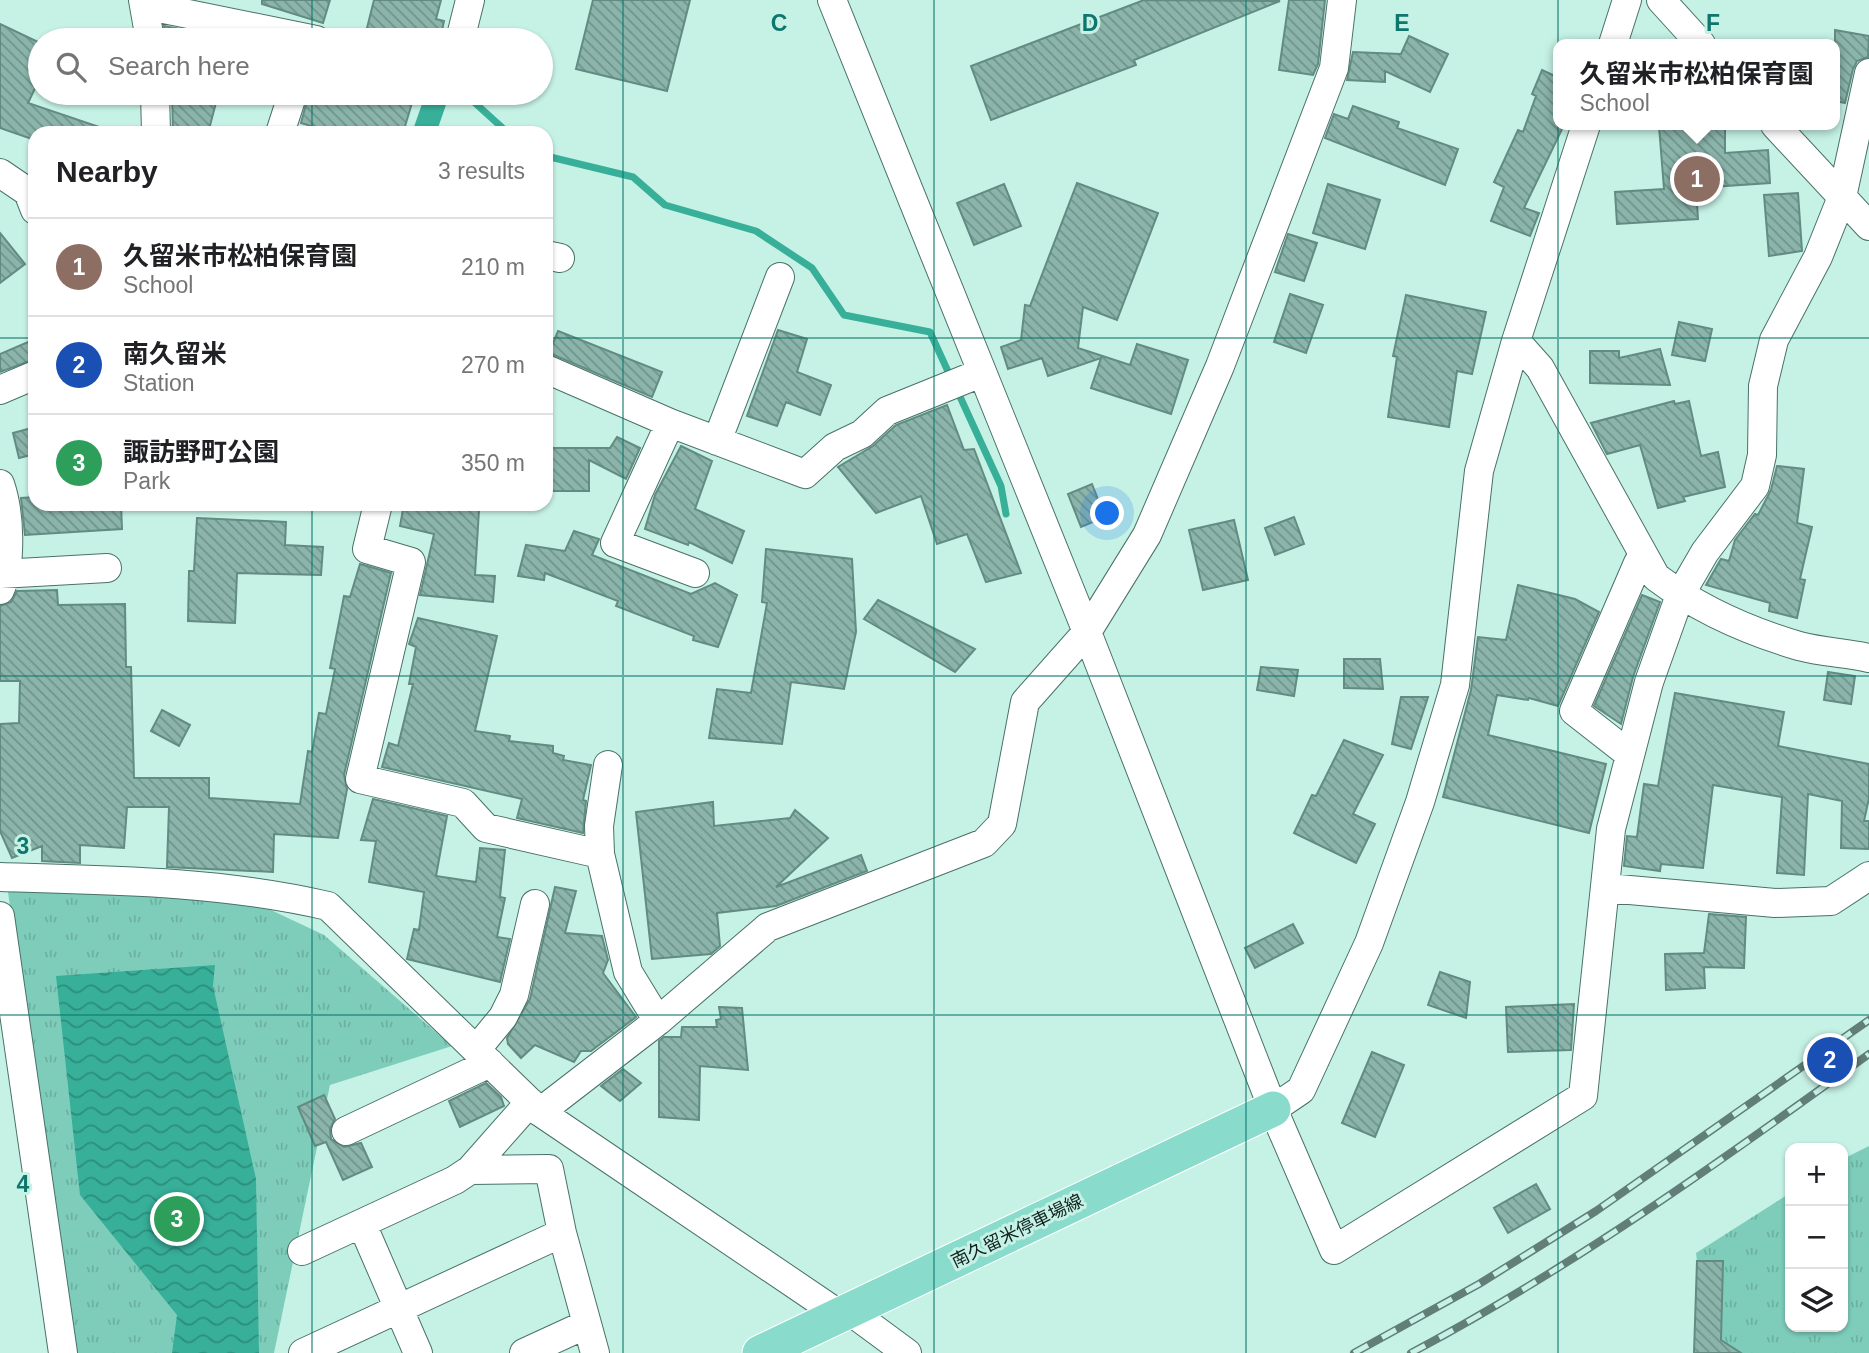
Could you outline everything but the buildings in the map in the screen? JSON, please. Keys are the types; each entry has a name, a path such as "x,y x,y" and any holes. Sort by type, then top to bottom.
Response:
{"main road":[{"name":"南久留米停車場線","path":"760,1353 861,1327 1273,1109"}],"street":[{"path":"463,28 470,0"},
{"path":"832,0 1087,632 1273,1109 1334,1250 1584,1096 1611,829 1649,682 1680,595 1705,552 1755,486 1762,455 1763,386 1774,340 1818,257 1842,197 1869,73"},
{"path":"302,1251 455,1180 470,1170 535,1107 658,1021 768,927 984,843 1002,824 1025,702 1087,632 1147,535 1220,366 1334,68 1342,0"},
{"path":"1615,39 1627,0"},
{"path":"1661,0 1696,39"},
{"path":"148,28 143,3 257,28"},
{"path":"155,105 156,126"},
{"path":"283,126 289,105"},
{"path":"1273,1109 1301,1090 1369,943 1420,802 1454,685 1466,564 1479,471 1516,341 1584,130"},
{"path":"1780,130 1869,226"},
{"path":"0,173 28,192"},
{"path":"716,441 780,278"},
{"path":"1516,341 1540,368 1656,577 1680,595 1729,620 1800,646 1869,658"},
{"path":"553,372 670,423 805,474 835,447 862,434 887,411 981,373"},
{"path":"0,390 28,378"},
{"path":"670,423 615,543 695,573"},
{"path":"0,484 8,549 2,579 107,568"},
{"path":"376,511 367,549 411,562 360,779 463,803 486,828 600,854"},
{"path":"1629,754 1574,711 1639,563 1645,558"},
{"path":"608,765 599,826 600,854 628,972 658,1021"},
{"path":"1607,888 1775,903 1831,901 1869,876"},
{"path":"0,877 211,887 283,895 328,906 535,1107 861,1327 907,1353"},
{"path":"346,1131 483,1057 514,995 535,904"},
{"path":"0,916 63,1353"},
{"path":"470,1170 549,1169 562,1233 595,1353"},
{"path":"362,1224 418,1353"},
{"path":"303,1353 562,1233"},
{"path":"524,1353 587,1324"}],"green space":[{"path":"6,877 250,900 324,935 452,1046 330,1085 274,1353 69,1353"},
{"path":"1869,1146 1869,1353 1741,1353 1721,1340 1723,1262 1697,1261 1696,1253 1785,1196 1785,1332 1848,1332 1848,1156"}],"water":[{"path":"215,965 213,986 256,1179 259,1353 172,1353 177,1315 80,1195 56,976"}],"waterway":[{"path":"426,126 434,105"},
{"path":"477,105 500,126"},
{"path":"553,158 633,177 665,205 756,231 812,268 844,315 930,332 951,378"},
{"path":"956,388 1001,486 1006,514"}],"railway":[{"path":"1354,1353 1479,1284 1596,1211 1869,1020"},
{"path":"1411,1353 1588,1249 1702,1173 1869,1054"}],"place":[{"name":"久留米市松柏保育園","path":"1697,179"},
{"name":"南久留米","path":"1830,1060"},
{"name":"諏訪野町公園","path":"177,1219"}]}
